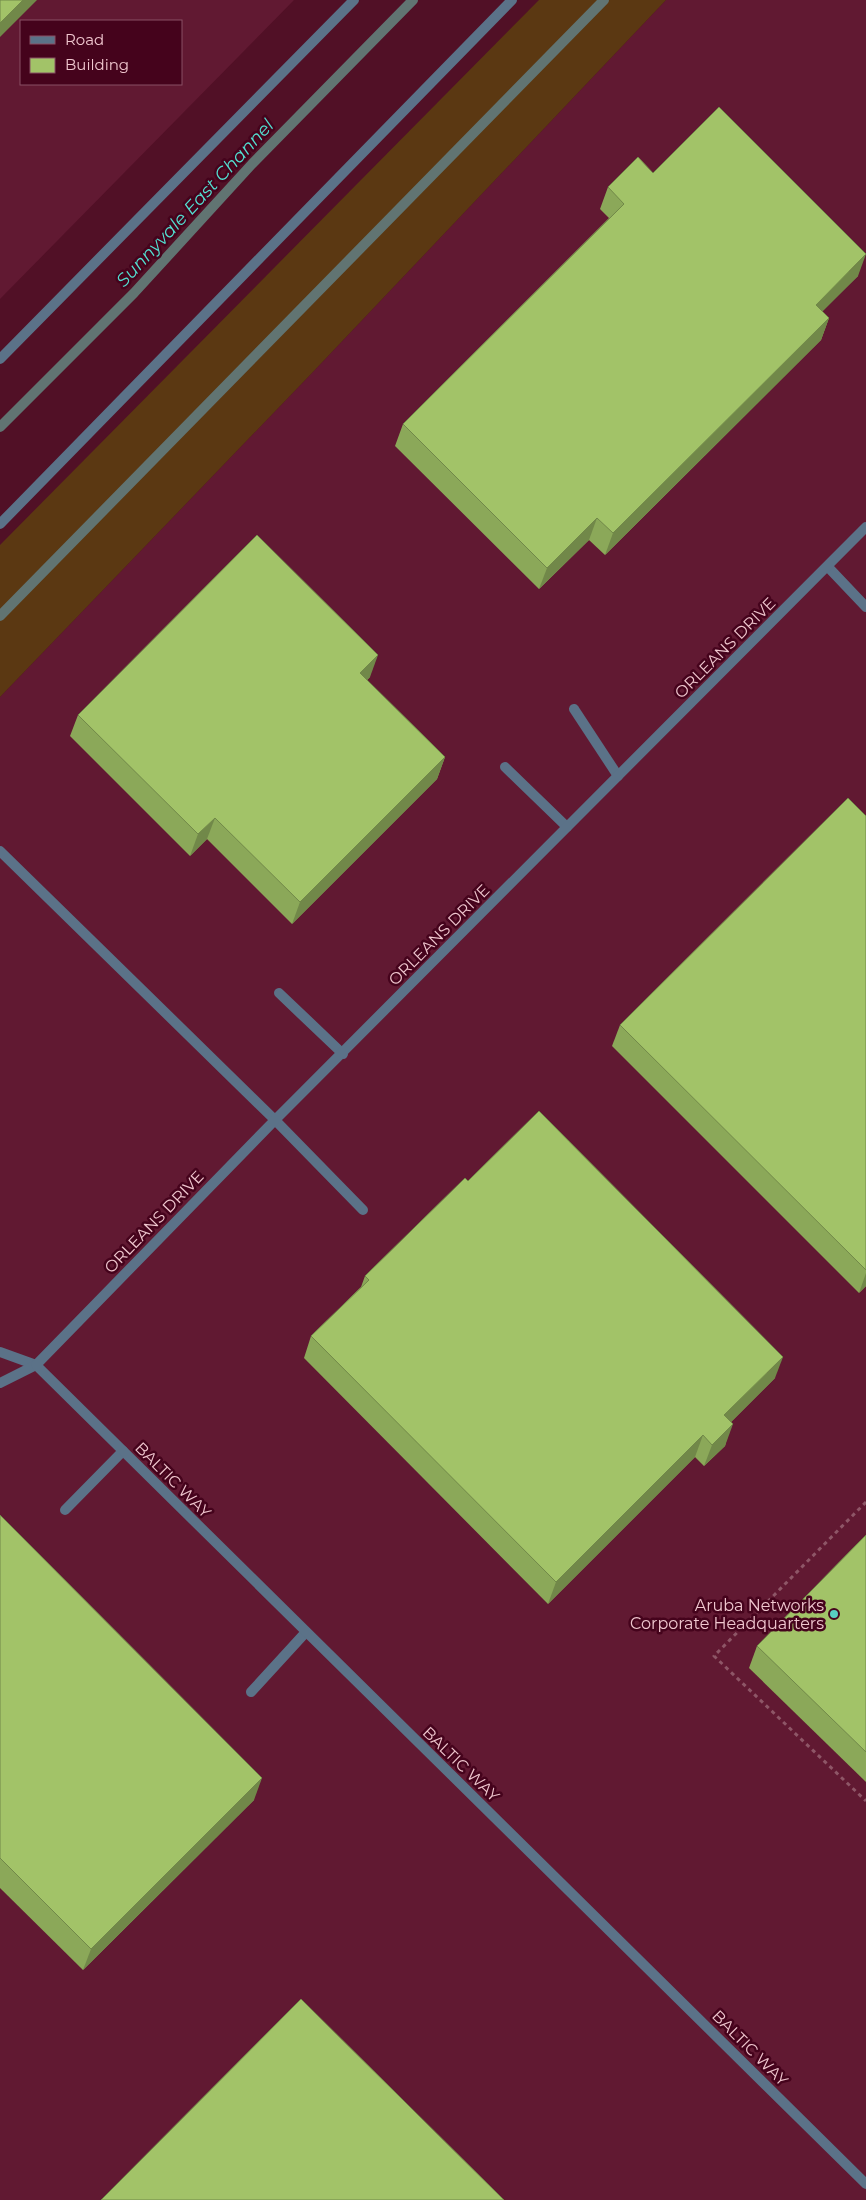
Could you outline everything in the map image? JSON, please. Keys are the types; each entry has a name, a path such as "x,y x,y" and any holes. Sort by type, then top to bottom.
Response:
{"street":[{"path":"0,359 354,0"},
{"path":"0,524 512,0"},
{"name":"ORLEANS DRIVE","path":"0,1383 36,1365 275,1120 343,1054 866,527"},
{"path":"828,567 866,607"},
{"path":"574,709 618,776"},
{"path":"505,767 567,827"},
{"path":"0,851 275,1120 363,1210"},
{"path":"280,993 343,1054"},
{"path":"0,1352 36,1365"},
{"name":"BALTIC WAY","path":"36,1365 866,2184"},
{"path":"65,1510 123,1451"},
{"path":"251,1692 306,1632"}],"path":[{"path":"866,1502 714,1656 866,1801"}],"shaded area":[{"path":"0,0 294,0 0,299"},
{"path":"539,0 666,0 311,374 0,697 0,545"},
{"path":"666,0 866,0 866,2200 0,2200 0,697 311,374"}],"building":[{"path":"0,0 23,0 0,23"},
{"path":"719,107 866,254 816,305 829,318 613,533 597,518 547,568 403,424 624,204 608,187 638,157 653,173"},
{"path":"257,535 378,655 360,673 445,757 300,902 215,818 198,834 78,715"},
{"path":"848,798 866,816 866,1270 620,1025"},
{"path":"539,1111 783,1357 724,1415 733,1424 712,1445 703,1435 556,1582 311,1336 369,1280 365,1276 465,1178 468,1181"},
{"path":"0,1515 262,1778 91,1949 0,1858"},
{"name":"Aruba Networks Corporate Headquarters","path":"866,1535 866,1752 757,1646"},
{"path":"301,1999 504,2200 101,2200"}],"waterway":[{"name":"Sunnyvale East Channel","path":"0,427 134,293 252,164 413,0"},
{"path":"0,616 604,0"}],"place":[{"name":"Aruba Networks Corporate Headquarters","path":"834,1614"}]}
